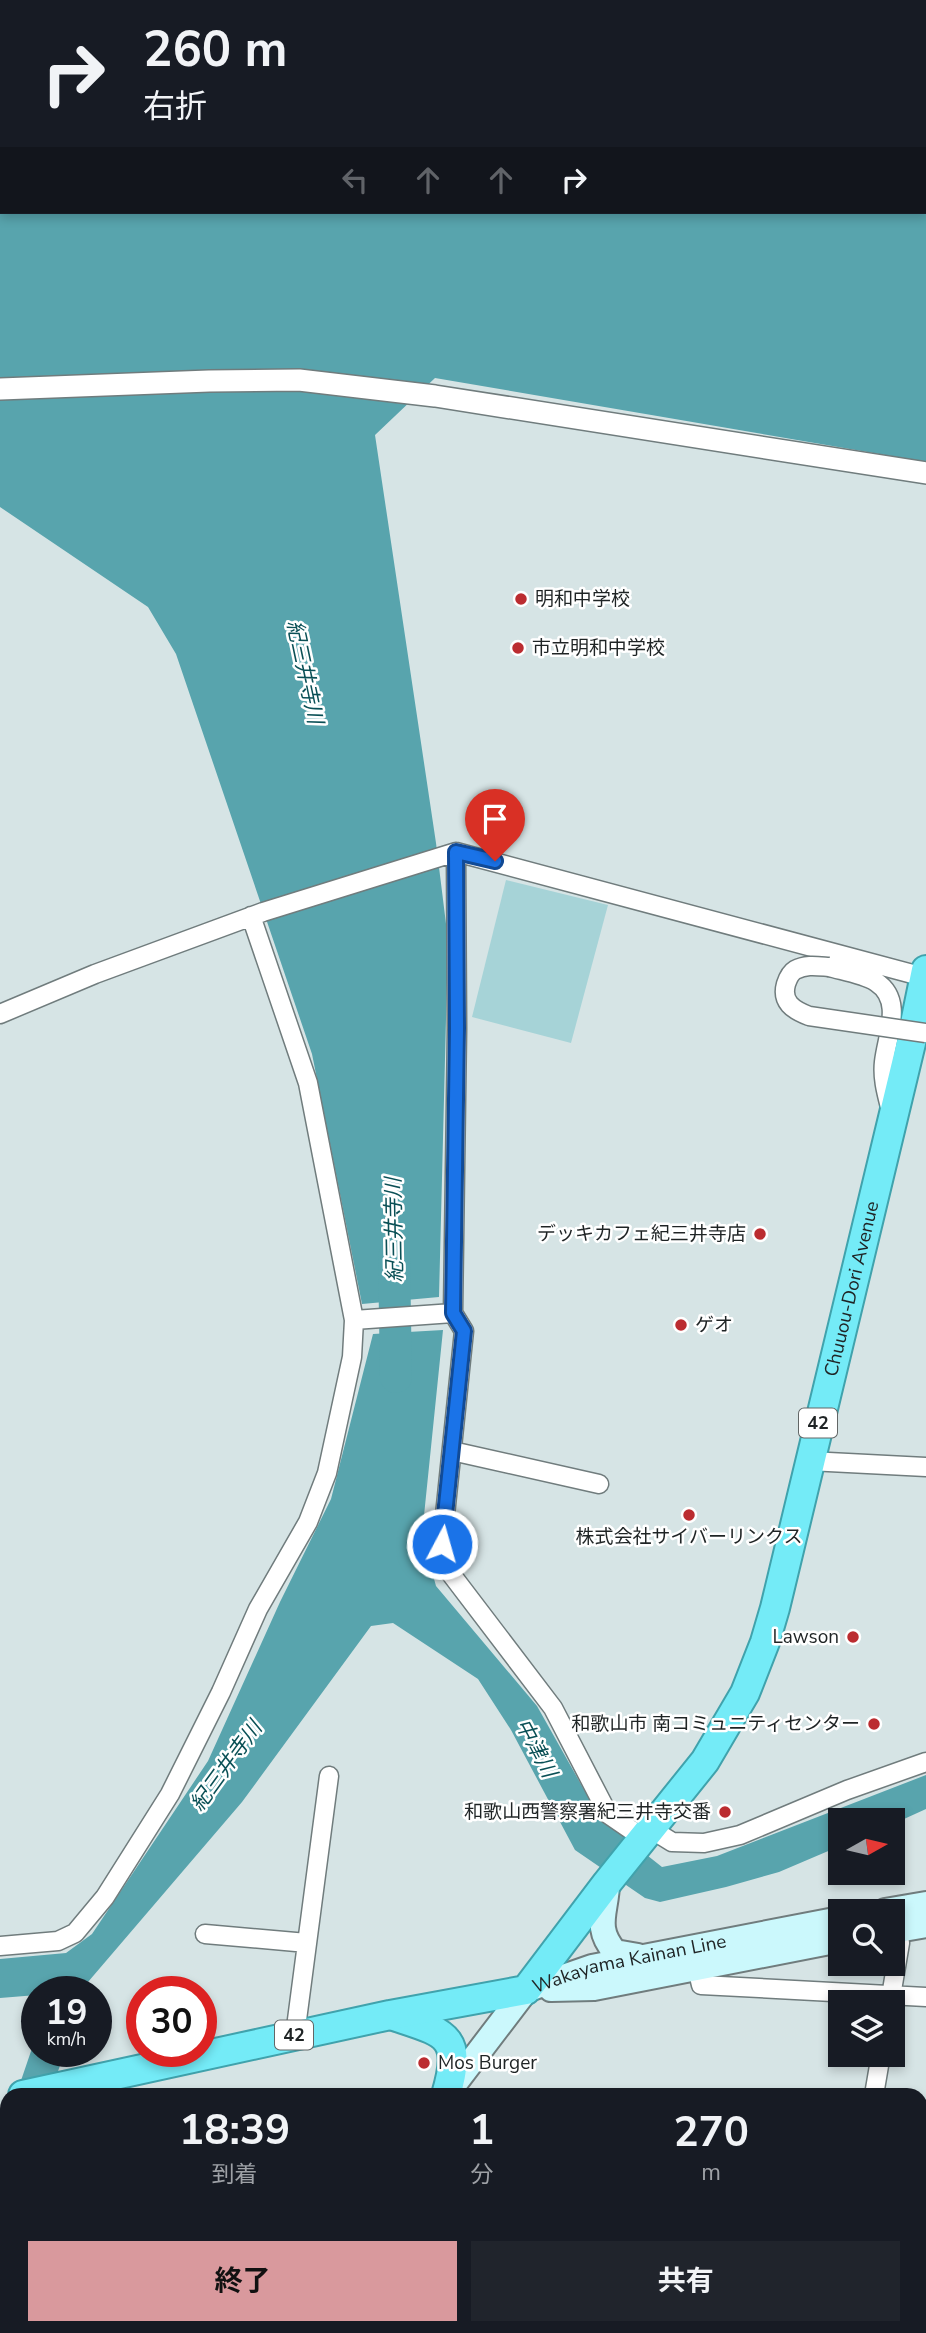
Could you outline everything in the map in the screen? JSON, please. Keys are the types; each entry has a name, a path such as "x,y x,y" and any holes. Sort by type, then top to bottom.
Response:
{"highway":[{"name":"Chuuou-Dori Avenue","path":"526,1990 705,1761 735,1714 756,1668 775,1608 893,1118 921,1040 925,974"},
{"name":"42","path":"57,2088 390,2015 526,1990"},
{"path":"390,2015 438,2031 446,2037 451,2045 452,2059 448,2088"}],"main road":[{"path":"607,1883 607,1899 601,1922 610,1946 620,1954 653,1955"},
{"path":"905,1914 926,1904"},
{"name":"Wakayama Kainan Line","path":"526,1990 592,1967 828,1921"},
{"path":"905,1922 926,1925"},
{"name":"Wakayama Kainan Line","path":"526,1990 594,1988 828,1942"},
{"path":"451,2088 526,1990"}],"street":[{"path":"0,389 299,380 435,396 926,473"},
{"path":"450,854 457,1028 448,1314 464,1331 442,1544 448,1570 553,1708 608,1814 644,1837 672,1843 704,1843 740,1835 847,1790 926,1762"},
{"path":"0,1014 257,914 450,854 925,974"},
{"path":"0,1946 58,1941 75,1933 105,1897 170,1794 221,1692 258,1609 309,1522 327,1473 360,1319 308,1083 257,914"},
{"path":"893,1118 884,1083 884,1063 892,1011 886,990 874,980 829,967 810,966 790,974 785,993 787,1002 796,1012 809,1016 921,1040"},
{"path":"360,1319 448,1314"},
{"path":"452,1451 599,1484"},
{"path":"809,1461 926,1467"},
{"path":"295,2035 329,1776"},
{"path":"205,1934 307,1943"},
{"path":"697,1968 701,1985 828,1994"},
{"path":"905,1998 926,1997"},
{"path":"875,2088 879,2067"}],"shaded area":[{"path":"506,880 608,905 571,1043 472,1017"}],"water":[{"path":"0,214 926,214 926,462 435,378 375,435 448,940 439,1297 362,1304 312,1054 176,654 148,607 0,507"},
{"name":"中津川","path":"443,1330 422,1535 436,1586 537,1706 600,1818 662,1867 717,1856 828,1813 828,1851 779,1872 726,1887 660,1902 645,1898 575,1850 511,1730 478,1679 393,1623 371,1626 242,1802 93,1976 21,1976 21,1996 0,1998 0,1959 66,1953 92,1934 208,1761 280,1602 331,1499 373,1334"},
{"path":"926,1775 926,1809 905,1819 905,1808 841,1808"}],"waterway":[{"name":"紀三井寺川","path":"394,1257 396,1377"},
{"path":"35,2088 43,2067"}],"place":[{"name":"明和中学校","path":"521,599"},
{"name":"市立明和中学校","path":"518,648"},
{"name":"デッキカフェ紀三井寺店","path":"760,1234"},
{"name":"ゲオ","path":"681,1325"},
{"name":"株式会社サイバーリンクス","path":"689,1515"},
{"name":"Lawson","path":"853,1637"},
{"name":"和歌山市 南コミュニティセンター","path":"874,1724"},
{"name":"和歌山西警察署紀三井寺交番","path":"725,1812"},
{"name":"Mos Burger","path":"424,2063"}],"route":[{"path":"442,1544 464,1331 453,1313 457,1028 456,852 495,861"}]}
